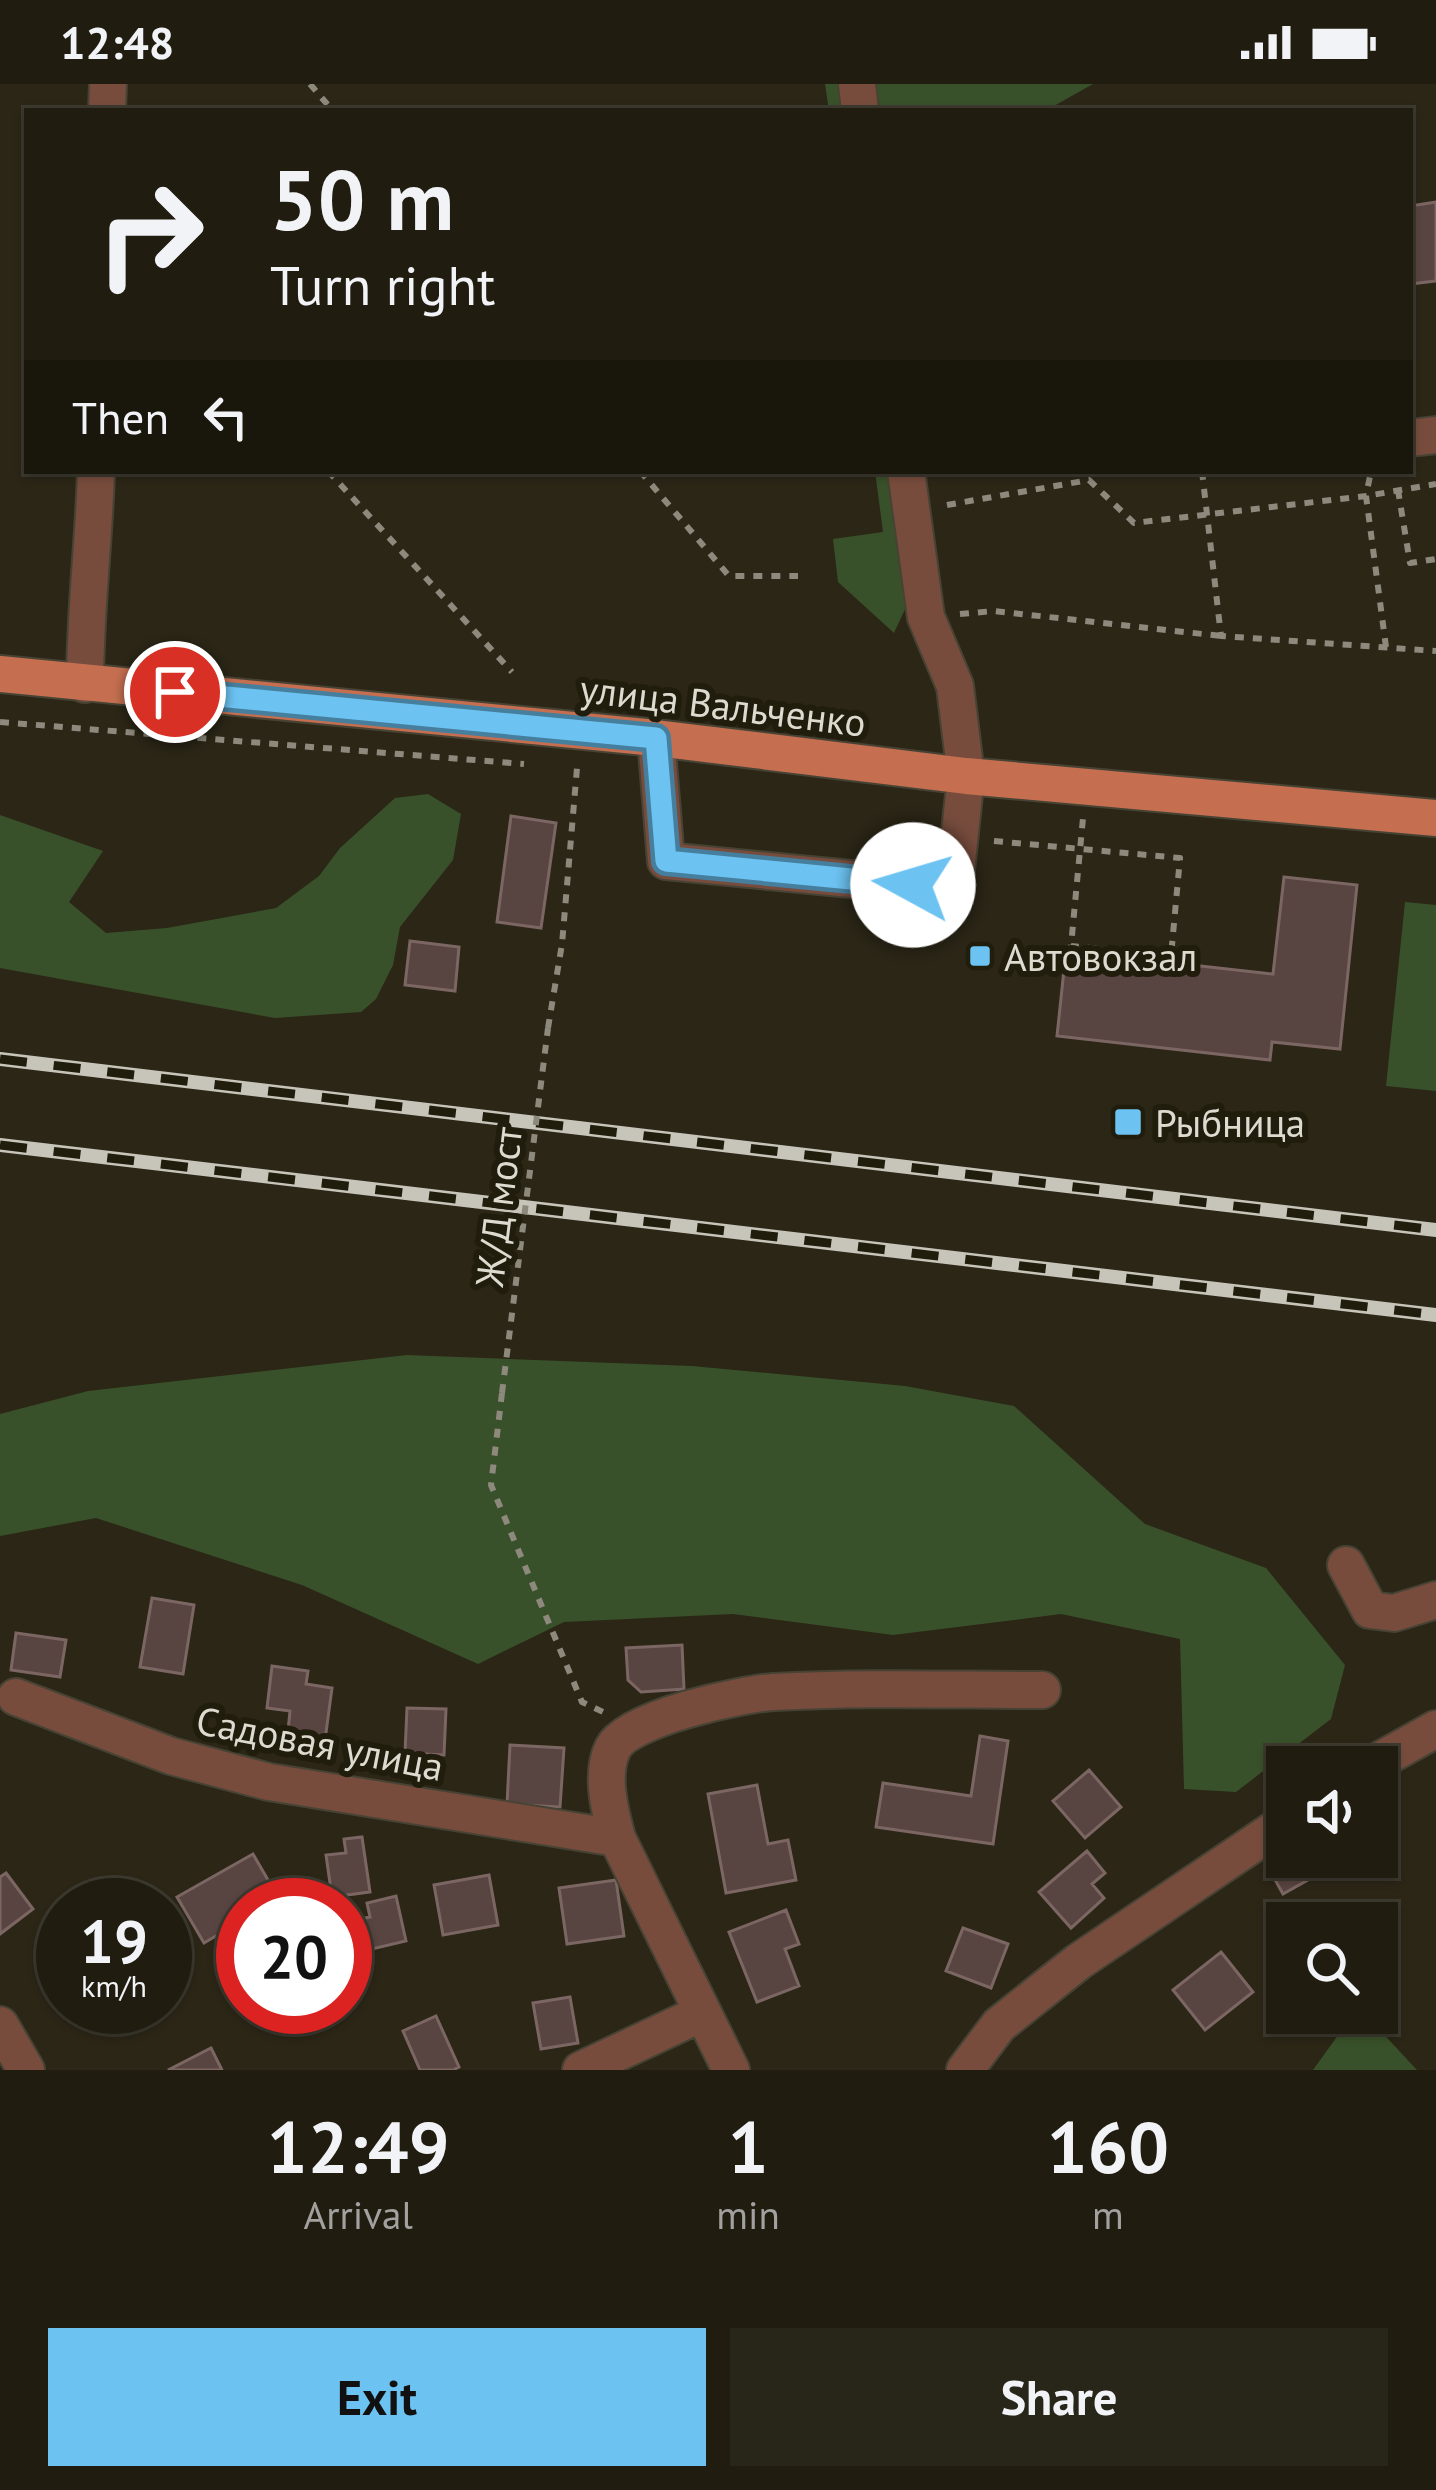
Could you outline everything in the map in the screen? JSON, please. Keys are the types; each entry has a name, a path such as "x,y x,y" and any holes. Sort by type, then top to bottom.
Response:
{"main road":[{"name":"улица Вальченко","path":"0,674 656,738 1085,788 1436,818"}],"street":[{"path":"85,684 96,474"},
{"path":"656,738 666,861 954,889 966,776 955,686 926,617 907,474"},
{"path":"1346,1565 1370,1610 1394,1613 1436,1600"},
{"path":"731,2070 617,1838 609,1808 613,1748 632,1727 769,1692 1042,1690"},
{"name":"Садовая улица","path":"16,1697 171,1756 268,1781 617,1838"},
{"path":"1398,1751 1436,1730"},
{"path":"964,2070 999,2025 1078,1962 1266,1835"},
{"path":"581,2070 702,2013"},
{"path":"0,2026 26,2070"}],"path":[{"path":"310,84 330,108"},
{"path":"331,474 512,672"},
{"path":"643,474 729,576 798,576"},
{"path":"1202,474 1221,636"},
{"path":"1370,474 1366,496 1386,648"},
{"path":"911,511 1089,481 1134,523 1436,484"},
{"path":"1398,490 1410,563 1436,559"},
{"path":"926,617 994,611 1221,636 1436,652"},
{"path":"0,722 528,764"},
{"name":"Ж/Д мост","path":"561,766 577,768 562,944 491,1484 582,1702 632,1727"},
{"path":"960,838 1080,849 1180,858 1171,956 1071,946 1080,849 1085,788"}],"green space":[{"path":"825,84 1093,84 1050,108 829,108"},
{"path":"875,474 923,474 924,568 894,633 838,582 833,539 883,532"},
{"path":"428,794 461,814 453,860 400,927 393,965 376,999 361,1012 275,1018 0,968 0,815 103,851 69,902 106,933 167,928 276,908 319,876 340,848 395,798"},
{"path":"1405,902 1436,905 1436,1091 1386,1086"},
{"path":"407,1355 692,1366 905,1386 1014,1406 1145,1524 1266,1568 1345,1665 1331,1719 1296,1746 1266,1746 1266,1769 1236,1792 1184,1789 1180,1639 1061,1614 893,1635 733,1614 564,1622 478,1664 302,1585 96,1518 0,1536 0,1414 88,1391"},
{"path":"1339,2034 1384,2034 1417,2070 1313,2070"}],"building":[{"path":"1436,202 1436,281 1413,284 1413,206"},
{"path":"511,816 556,823 541,928 497,922"},
{"path":"1284,877 1357,885 1340,1049 1272,1042 1270,1060 1057,1036 1066,951 1273,974"},
{"path":"410,941 459,947 455,991 405,985"},
{"path":"152,1598 194,1605 183,1674 140,1667"},
{"path":"16,1633 66,1640 60,1677 11,1670"},
{"path":"682,1645 684,1689 641,1692 628,1680 626,1648"},
{"path":"272,1666 308,1671 306,1684 332,1688 323,1755 286,1751 290,1711 267,1708"},
{"path":"407,1708 446,1709 444,1755 405,1753"},
{"path":"980,1736 1008,1741 993,1844 876,1827 883,1783 971,1796"},
{"path":"510,1745 564,1748 560,1807 507,1804"},
{"path":"1089,1770 1121,1807 1085,1838 1053,1801"},
{"path":"757,1785 768,1844 788,1840 796,1880 726,1893 708,1794"},
{"path":"362,1837 368,1878 329,1878 326,1855 346,1853 344,1839"},
{"path":"1087,1851 1105,1873 1092,1884 1104,1898 1071,1928 1039,1892"},
{"path":"253,1854 267,1878 216,1878 216,1936 204,1943 192,1923 192,1889"},
{"path":"6,1873 33,1909 0,1934 0,1877"},
{"path":"489,1875 498,1925 443,1935 434,1885"},
{"path":"1274,1878 1312,1878 1283,1894"},
{"path":"616,1880 624,1936 567,1944 559,1888"},
{"path":"396,1896 406,1941 372,1949 372,1902"},
{"path":"786,1910 799,1944 785,1949 799,1986 757,2002 729,1932"},
{"path":"963,1928 1008,1944 991,1988 946,1971"},
{"path":"1221,1952 1253,1992 1205,2030 1173,1990"},
{"path":"570,1997 578,2043 541,2049 533,2003"},
{"path":"436,2016 459,2067 453,2070 420,2070 403,2031"},
{"path":"211,2048 222,2070 168,2070"}],"railway":[{"path":"0,1059 1436,1230"},
{"path":"0,1145 1436,1315"}],"place":[{"name":"Автовокзал","path":"980,956"},
{"name":"Рыбница","path":"1128,1122"}],"route":[{"path":"175,692 656,738 666,861 913,885"}]}
